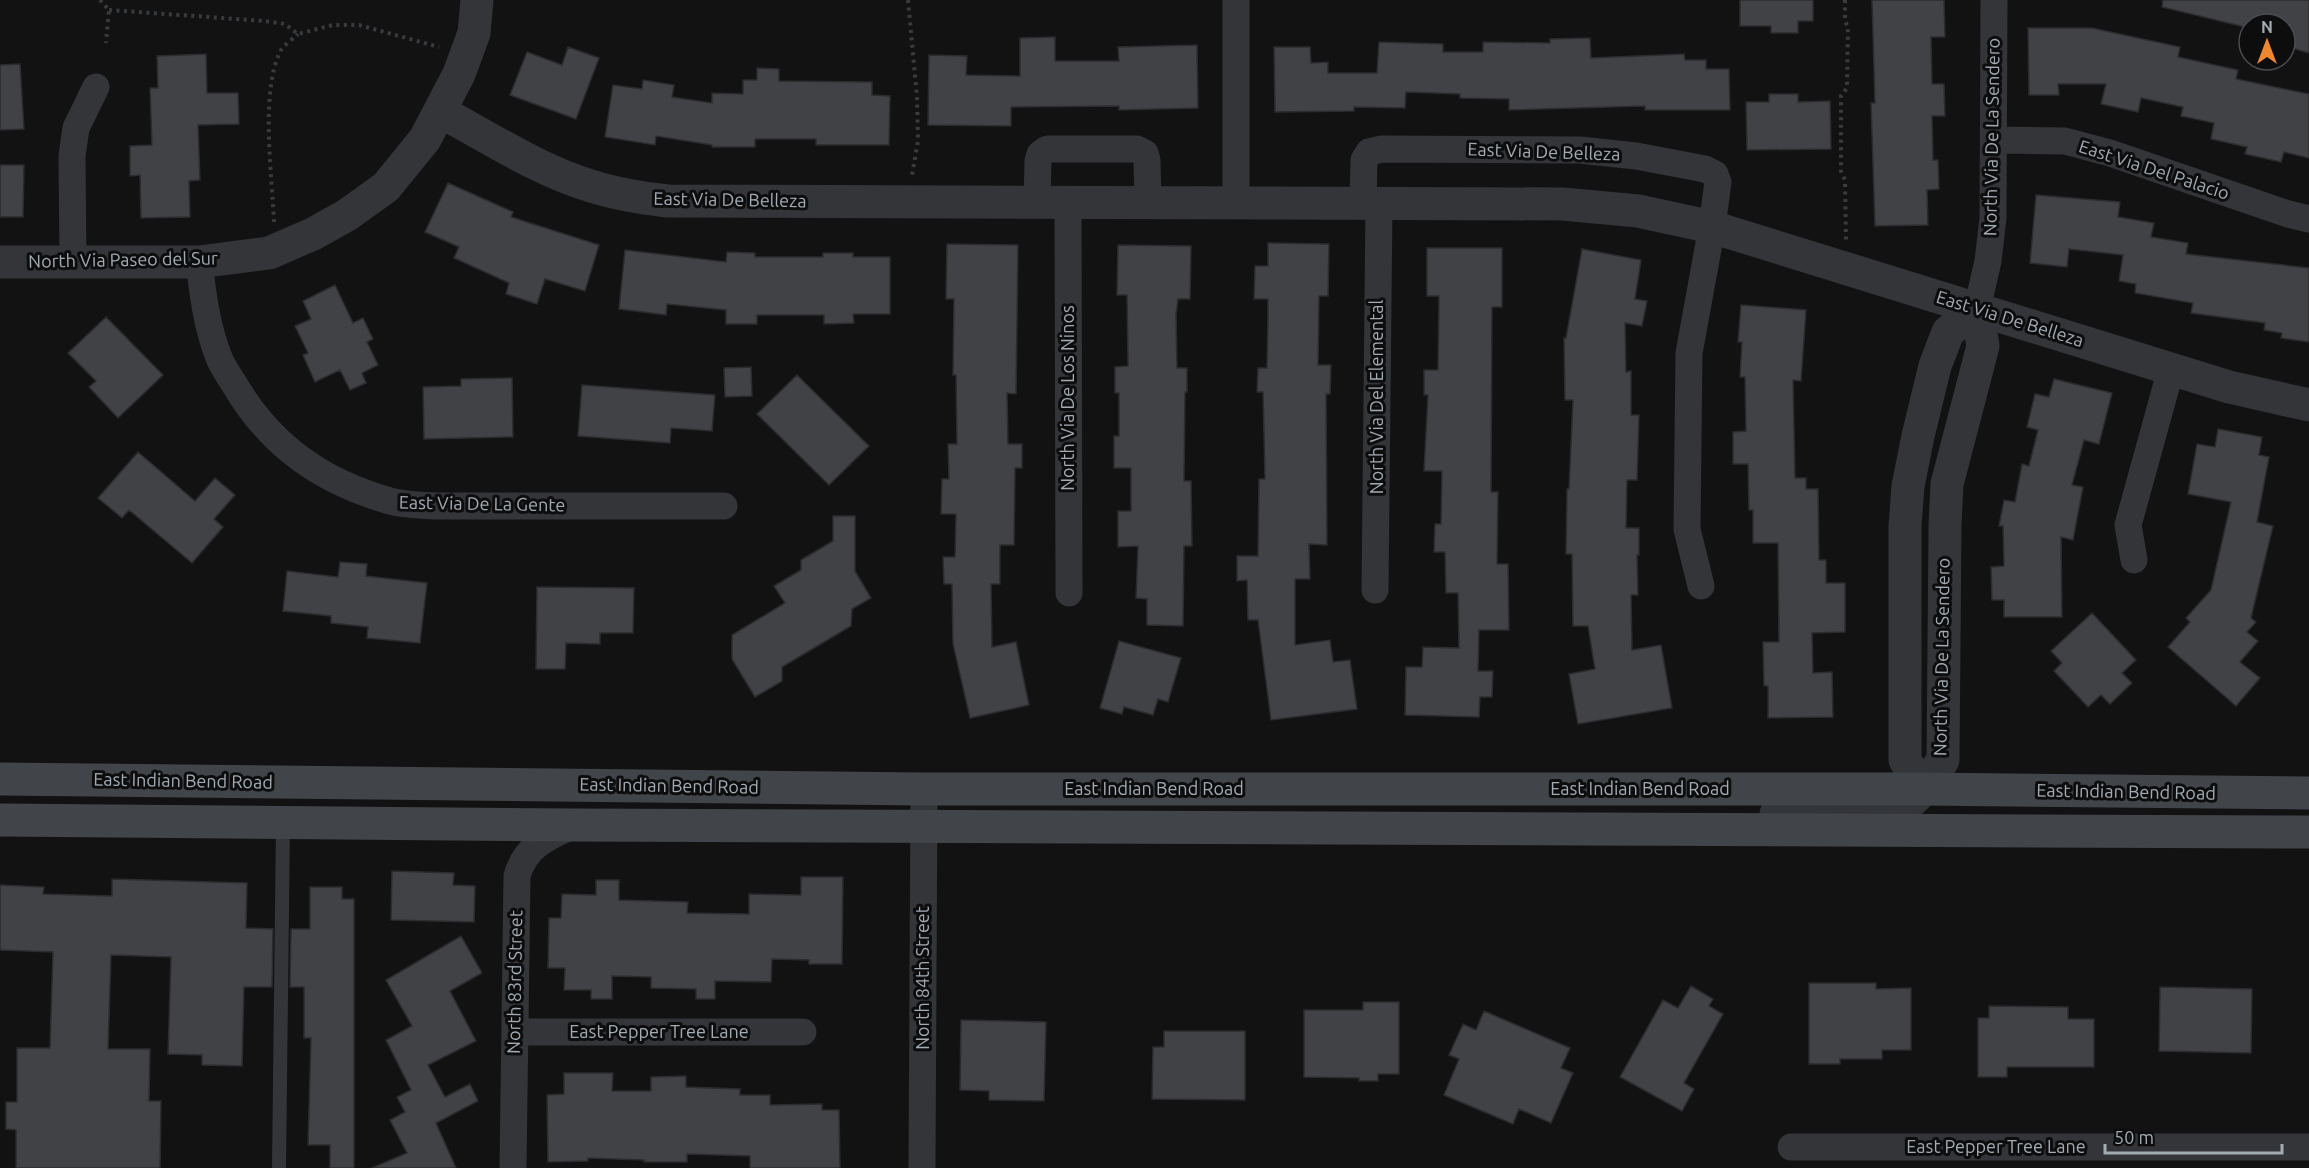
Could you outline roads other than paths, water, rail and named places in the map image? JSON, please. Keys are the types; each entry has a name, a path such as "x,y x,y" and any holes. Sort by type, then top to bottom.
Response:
{"main road":[{"name":"East Indian Bend Road","path":"0,779 924,789 1922,789 2309,793"},
{"path":"1922,789 1952,809 2088,831"},
{"path":"2215,792 2286,810 2309,819"},
{"path":"0,820 574,825 2309,832"}],"street":[{"path":"441,112 459,74 474,33 477,0"},
{"path":"1236,0 1236,202"},
{"name":"North Via De La Sendero","path":"1922,789 1905,760 1905,526 1908,486 1917,436 1940,354 1948,332 1977,309 1988,261 1993,218 1995,140 1994,0"},
{"path":"73,263 73,147 76,128 96,87"},
{"name":"East Via De Belleza","path":"441,112 541,166 589,185 632,197 668,201 1236,202 1600,206 1673,217 1712,227 2229,387 2309,405"},
{"name":"North Via Paseo del Sur","path":"0,262 200,262 269,253 314,234 347,215 386,187 425,140 441,112"},
{"name":"East Via Del Palacio","path":"1995,140 2066,141 2110,153 2288,214 2309,219"},
{"path":"1052,202 1038,161 1040,154 1047,149 1137,149 1145,153 1147,160 1148,203"},
{"name":"East Via De Belleza","path":"1371,203 1364,160 1369,152 1382,149 1580,150 1635,156 1705,169 1715,174 1718,182 1712,227"},
{"name":"North Via De Los Ninos","path":"1052,202 1069,593"},
{"name":"North Via Del Elemental","path":"1371,203 1375,590"},
{"path":"1701,586 1687,529 1689,353 1712,227"},
{"name":"East Via De La Gente","path":"200,262 208,324 220,361 240,394 265,429 304,463 339,483 392,502 435,506 724,506"},
{"path":"2134,560 2128,525 2171,369"},
{"name":"North 84th Street","path":"922,1168 924,789"},
{"path":"1734,831 1764,814 1889,811 1905,806 1922,789"},
{"name":"North 83rd Street","path":"513,1168 517,876 525,856 537,844 574,825"},
{"name":"East Pepper Tree Lane","path":"515,1032 803,1032"},
{"name":"East Pepper Tree Lane","path":"1791,1147 2309,1147"}],"lane":[{"path":"279,1168 284,822"}]}
